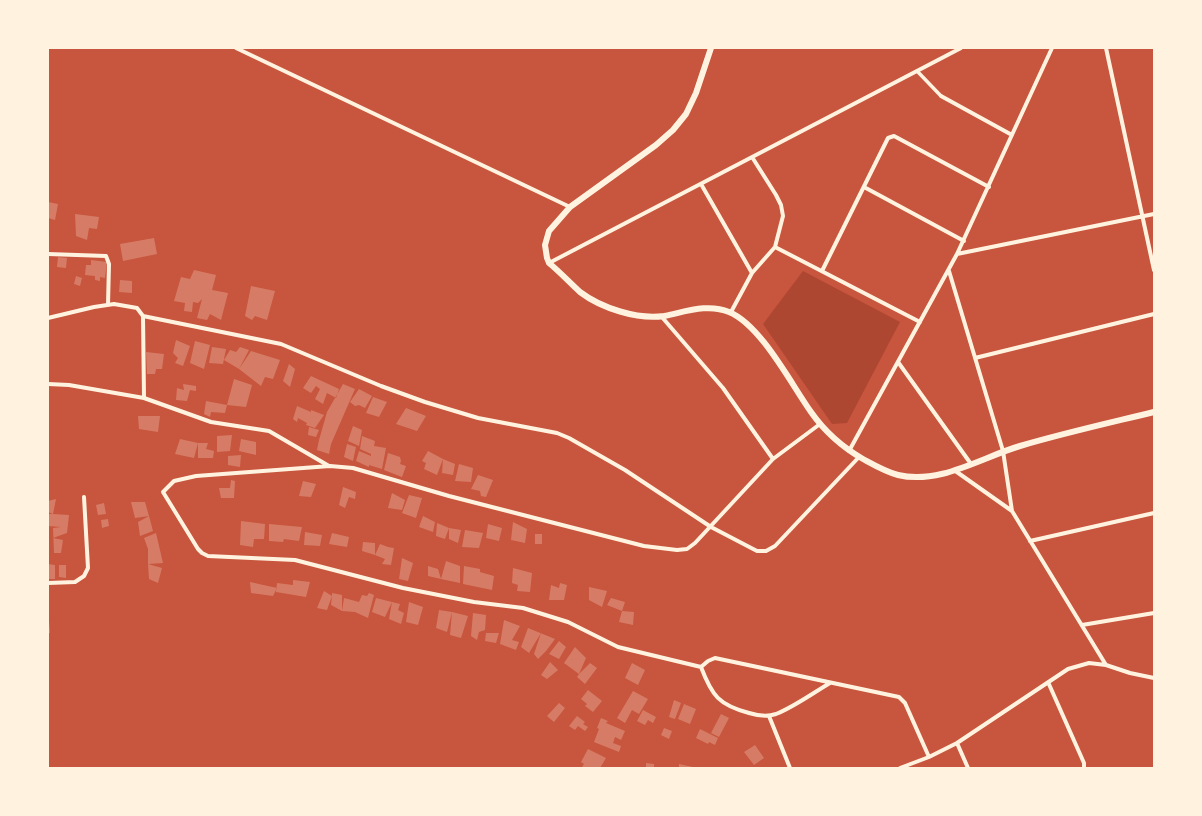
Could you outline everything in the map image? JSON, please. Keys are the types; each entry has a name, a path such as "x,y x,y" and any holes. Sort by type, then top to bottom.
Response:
{"street":[{"path":"236,48 570,207"},
{"path":"711,48 696,93 686,114 673,130 656,145 570,207 549,231 545,245 549,263 581,293 620,312 637,316 661,316 702,308 718,308 731,312 750,325 762,339 812,414 827,433 849,451 876,466 897,475 916,477 933,476 971,464 1003,451 1154,412"},
{"path":"549,263 961,48"},
{"path":"849,451 949,271 1052,48"},
{"path":"1106,48 1154,270"},
{"path":"917,71 941,96 1012,134"},
{"path":"822,271 888,138 894,136 989,187"},
{"path":"731,312 752,273 775,247 783,216 781,205 776,195 752,157"},
{"path":"701,184 752,273"},
{"path":"864,187 964,241"},
{"path":"957,254 1154,214"},
{"path":"775,247 920,322"},
{"path":"48,254 106,256 109,264 108,305"},
{"path":"949,271 1003,451 1012,511 1106,665"},
{"path":"48,318 94,307 114,304 137,308 143,316 144,398"},
{"path":"975,358 1154,314"},
{"path":"143,316 281,344 381,386 425,402 478,418 557,433 569,438 625,470 711,526 757,551 766,551 775,546 859,457"},
{"path":"661,316 723,388 773,459"},
{"path":"898,362 971,464"},
{"path":"48,384 69,385 144,398 211,422 269,431 330,466"},
{"path":"701,667 618,647 568,622 523,608 474,602 403,588 295,560 208,556 198,549 163,492 165,488 174,480 196,476 330,466 353,468 449,496 644,546 677,550 687,549 695,544 773,459 820,424"},
{"path":"954,470 1012,511"},
{"path":"48,583 75,582 84,576 88,568 84,496"},
{"path":"1030,541 1154,512"},
{"path":"1082,625 1154,614"},
{"path":"701,667 708,661 715,658 899,697 905,703 929,757"},
{"path":"900,768 929,757 957,743 1068,669 1089,663 1106,665 1154,678"},
{"path":"701,667 708,686 718,698 732,708 760,717 769,716 785,710 830,683"},
{"path":"1048,682 1084,763 1084,768"},
{"path":"769,716 790,768"},
{"path":"957,743 968,768"}],"shaded area":[{"path":"803,271 900,322 847,423 832,424 763,324"}],"building":[{"path":"48,202 58,204 55,220 48,218"},
{"path":"75,214 99,217 97,229 89,228 87,240 76,236"},
{"path":"154,238 157,254 123,261 120,244"},
{"path":"58,257 67,258 66,268 57,267"},
{"path":"91,260 107,262 105,278 100,277 100,281 95,280 95,276 85,275 86,265 91,265"},
{"path":"194,270 216,275 212,290 228,293 221,320 210,314 207,320 197,318 202,299 198,303 193,302 192,312 184,311 185,303 174,301 181,277 190,279"},
{"path":"76,276 82,278 80,286 74,284"},
{"path":"120,280 132,281 132,293 119,292"},
{"path":"251,286 275,291 267,320 255,316 252,320 245,316"},
{"path":"176,340 190,346 183,366 175,363 178,358 173,353"},
{"path":"195,341 210,345 204,369 190,363"},
{"path":"212,347 226,349 223,364 209,363"},
{"path":"240,347 249,350 239,369 224,360 230,350 236,352"},
{"path":"251,351 280,360 273,379 265,377 261,386 239,369"},
{"path":"146,352 164,354 162,369 156,369 155,374 147,374"},
{"path":"289,364 295,369 290,387 283,381"},
{"path":"311,376 339,389 336,398 327,393 323,404 315,399 320,389 316,386 311,393 303,388"},
{"path":"234,379 252,385 246,407 227,405"},
{"path":"183,384 196,386 196,391 190,390 187,401 176,400 177,388 184,390"},
{"path":"343,384 355,389 331,444 329,454 317,450 319,440 327,412"},
{"path":"359,389 372,396 365,408 359,405 355,406 350,402"},
{"path":"373,397 387,402 379,417 366,413"},
{"path":"206,401 227,405 225,413 211,412 210,417 204,414"},
{"path":"297,406 311,412 311,410 324,415 315,428 306,425 307,423 298,418 297,422 293,419"},
{"path":"406,408 426,416 417,431 396,424"},
{"path":"138,416 160,416 158,432 139,429"},
{"path":"353,426 362,430 359,446 348,441"},
{"path":"309,427 319,430 316,437 308,435"},
{"path":"232,435 230,451 217,452 217,436"},
{"path":"362,436 375,441 374,446 386,448 382,469 369,465 369,467 356,461 359,451 371,456 371,454 360,449"},
{"path":"180,439 198,443 194,458 175,454"},
{"path":"241,439 256,442 256,455 239,451"},
{"path":"198,443 208,443 206,449 214,451 213,458 198,458"},
{"path":"347,444 356,447 353,461 344,457"},
{"path":"428,451 443,459 437,475 424,469 426,463 422,461"},
{"path":"388,453 400,457 400,464 406,466 402,477 384,470"},
{"path":"241,455 240,467 228,465 228,456"},
{"path":"443,459 455,464 453,475 442,473"},
{"path":"459,464 473,468 471,482 455,481"},
{"path":"478,475 493,480 486,497 481,496 480,491 471,489"},
{"path":"231,480 235,481 234,498 221,498 219,488 230,488"},
{"path":"303,481 316,484 311,497 299,496"},
{"path":"343,487 356,492 355,499 349,497 345,508 339,505"},
{"path":"392,493 405,500 402,510 388,508"},
{"path":"409,495 422,498 416,518 402,513"},
{"path":"56,499 53,514 48,512 48,501"},
{"path":"131,502 145,502 149,516 135,518"},
{"path":"104,503 106,514 98,515 96,505"},
{"path":"48,514 69,515 67,533 53,538 53,528 61,527 48,526"},
{"path":"149,516 153,531 140,536 138,522"},
{"path":"423,516 435,522 433,532 419,527"},
{"path":"108,519 109,526 102,528 101,520"},
{"path":"241,521 265,524 264,539 254,539 253,547 240,545"},
{"path":"513,522 527,529 525,543 511,540"},
{"path":"437,523 449,528 445,539 436,536"},
{"path":"269,524 302,527 299,541 284,539 283,542 269,541"},
{"path":"488,524 502,528 499,541 486,538"},
{"path":"449,528 461,530 458,543 449,539"},
{"path":"465,530 483,533 479,548 462,547"},
{"path":"305,532 322,535 320,546 304,545"},
{"path":"156,533 163,563 148,564 148,549 144,538"},
{"path":"332,533 349,537 347,547 329,544"},
{"path":"535,534 542,534 542,544 535,544"},
{"path":"53,538 63,540 61,553 54,553"},
{"path":"363,542 375,543 375,555 362,551"},
{"path":"380,544 394,548 391,565 382,564 385,559 375,555"},
{"path":"402,558 413,563 408,581 399,579"},
{"path":"446,561 460,566 460,583 441,579"},
{"path":"48,564 55,565 55,579 48,579"},
{"path":"148,564 162,568 158,583 149,579"},
{"path":"59,565 66,565 66,578 59,577"},
{"path":"428,566 438,569 441,579 428,576"},
{"path":"464,566 480,569 480,572 494,576 492,590 463,584"},
{"path":"513,568 532,573 530,592 517,591 518,585 512,583"},
{"path":"293,580 310,582 306,597 276,592 277,583 293,585"},
{"path":"250,582 277,588 273,596 251,593"},
{"path":"560,583 567,585 564,600 549,600 551,585 559,588"},
{"path":"589,587 607,591 602,607 589,600"},
{"path":"324,591 332,596 327,610 317,608"},
{"path":"332,593 342,595 342,611 331,605"},
{"path":"369,593 374,595 368,618 355,612 342,611 344,598 359,602 362,595 367,596"},
{"path":"376,598 392,602 385,617 372,612"},
{"path":"611,598 625,602 622,611 607,605"},
{"path":"392,602 400,604 398,610 404,613 401,624 389,619"},
{"path":"409,602 423,607 418,625 406,622"},
{"path":"439,610 452,612 447,632 436,628"},
{"path":"622,611 634,612 633,625 619,622"},
{"path":"452,612 468,616 461,638 450,635"},
{"path":"473,613 486,615 485,630 479,632 477,640 471,636"},
{"path":"504,620 520,626 512,640 519,642 516,650 500,644"},
{"path":"49,621 50,633 48,633"},
{"path":"528,628 541,633 529,653 521,647"},
{"path":"486,633 499,633 496,643 485,641"},
{"path":"541,633 555,639 538,659 534,654"},
{"path":"559,641 566,647 559,659 549,654"},
{"path":"575,647 586,658 579,674 564,663"},
{"path":"550,662 558,670 547,679 541,675"},
{"path":"590,663 597,668 585,684 577,677"},
{"path":"632,663 645,670 638,685 625,678"},
{"path":"588,690 602,701 593,712 585,706 587,704 581,699"},
{"path":"633,691 648,699 639,714 632,710 625,723 617,718"},
{"path":"674,700 681,703 675,719 669,717"},
{"path":"559,703 565,708 554,722 547,716"},
{"path":"684,704 696,709 690,724 678,719"},
{"path":"643,710 656,717 653,723 648,720 645,725 637,721"},
{"path":"721,714 729,718 719,737 711,733"},
{"path":"577,716 585,722 583,724 588,727 585,731 578,726 575,730 569,726"},
{"path":"601,718 608,721 606,723 625,731 621,740 615,737 613,743 621,746 619,752 594,742"},
{"path":"664,728 672,731 669,739 661,735"},
{"path":"700,729 718,738 715,745 709,742 708,744 696,738"},
{"path":"755,745 764,758 754,765 744,752"},
{"path":"588,749 606,758 600,768 582,767 584,764 581,762"},
{"path":"646,763 654,764 654,768 646,768"},
{"path":"679,764 693,767 693,768 679,768"}]}
